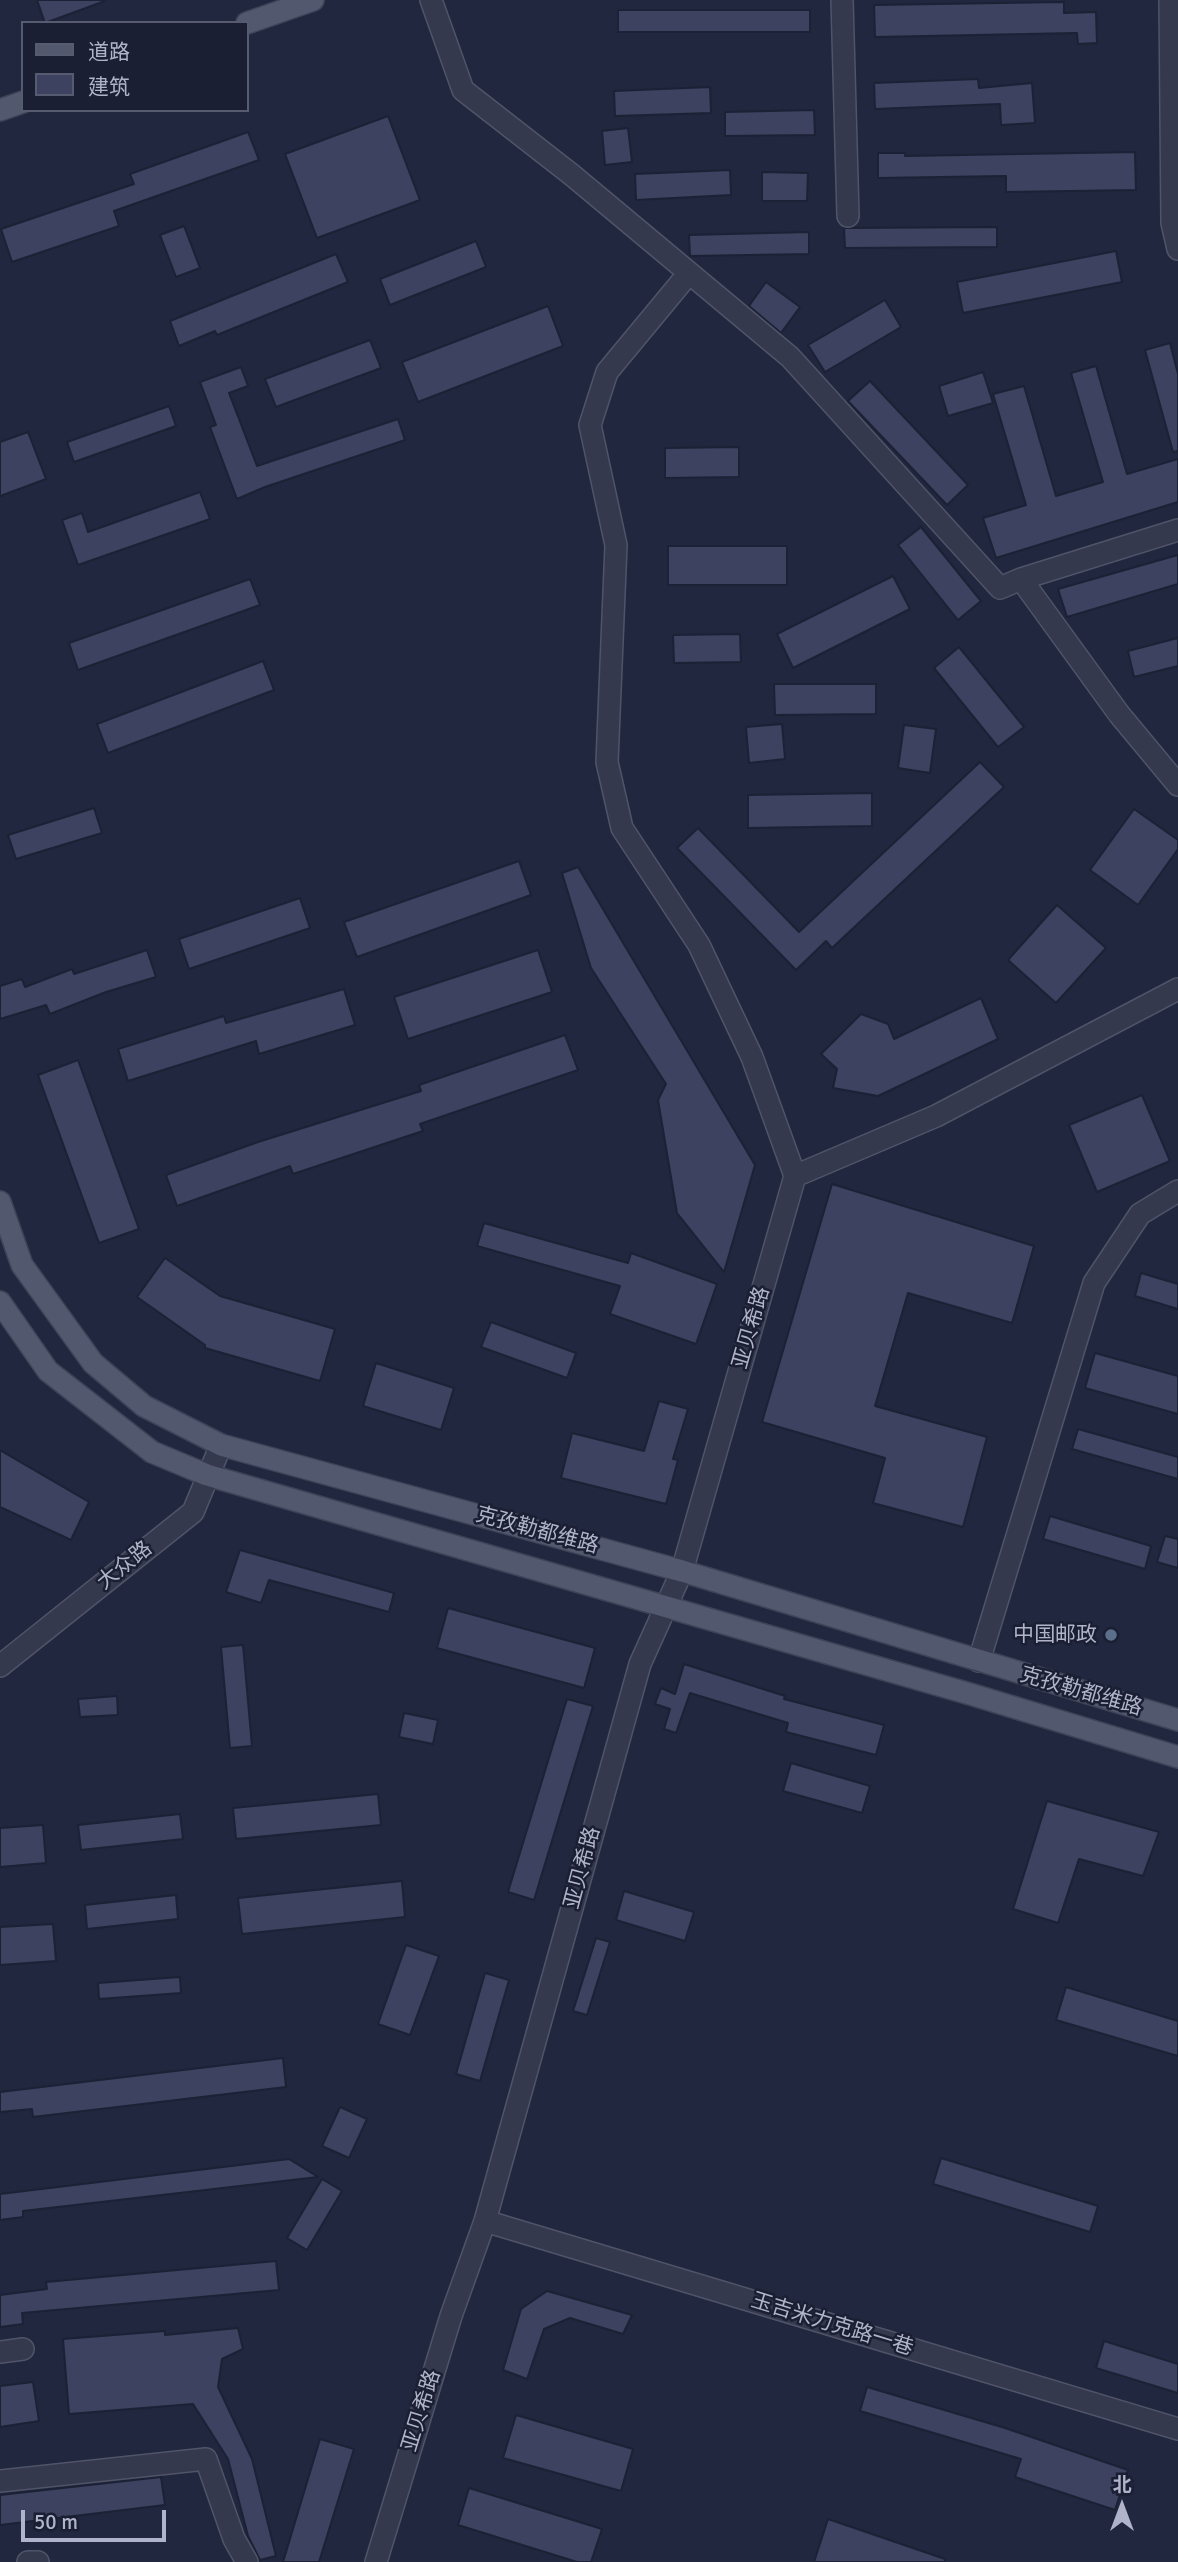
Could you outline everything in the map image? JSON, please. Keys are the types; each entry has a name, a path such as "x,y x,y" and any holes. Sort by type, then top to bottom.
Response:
{"main road":[{"path":"248,23 313,0"},
{"path":"0,110 21,103"},
{"name":"克孜勒都维路","path":"0,1202 22,1265 93,1363 144,1406 221,1445 682,1571 1178,1720"},
{"name":"克孜勒都维路","path":"4,1316 48,1371 106,1418 152,1452 207,1475 1178,1757"}],"street":[{"path":"431,0 463,90 572,175 790,357 1000,588 1178,530"},
{"path":"842,0 848,216"},
{"path":"1170,0 1172,223 1178,249"},
{"path":"689,273 607,372 590,425 616,545 607,762 622,828 699,945 752,1057 795,1176 936,1116 1178,989"},
{"path":"1021,579 1119,714 1178,785"},
{"name":"亚贝希路","path":"376,2562 451,2316 485,2221 640,1664 682,1571 795,1176"},
{"path":"979,1661 1094,1283 1140,1213 1178,1191"},
{"name":"大众路","path":"0,1666 194,1512 221,1445"},
{"name":"玉吉米力克路一巷","path":"485,2221 1178,2429"},
{"path":"0,2352 23,2349"},
{"path":"0,2481 206,2459 234,2539 247,2562"},
{"path":"28,2562 38,2562"}],"building":[{"path":"37,0 105,0 50,21 44,21"},
{"path":"1064,2 1064,13 1096,12 1097,43 1078,44 1077,33 875,37 874,5"},
{"path":"618,10 810,10 810,32 618,32"},
{"path":"978,79 979,88 1032,83 1035,123 1001,125 1000,104 875,109 874,83"},
{"path":"710,87 711,113 615,116 614,91"},
{"path":"814,110 815,135 725,136 725,112"},
{"path":"388,116 420,200 317,238 285,154"},
{"path":"628,128 632,162 605,165 602,131"},
{"path":"248,132 259,160 114,211 119,226 12,262 1,229 134,184 130,174"},
{"path":"1135,152 1136,190 1006,192 1006,176 878,178 878,153 905,153 905,156"},
{"path":"730,170 731,195 636,200 635,174"},
{"path":"762,172 808,173 807,201 762,201"},
{"path":"184,226 200,268 176,277 160,235"},
{"path":"997,227 997,247 845,248 844,228"},
{"path":"809,232 809,254 690,256 689,235"},
{"path":"476,241 486,267 390,305 380,279"},
{"path":"1116,251 1122,282 963,313 957,282"},
{"path":"336,254 348,282 217,335 215,331 179,346 170,321"},
{"path":"766,282 800,307 781,333 749,306"},
{"path":"885,300 901,327 825,372 808,345"},
{"path":"548,306 563,346 418,402 402,362"},
{"path":"370,340 381,368 276,407 265,379"},
{"path":"1170,343 1178,374 1178,451 1173,452 1145,350"},
{"path":"1096,366 1127,474 1178,459 1178,502 996,558 983,518 1026,505 993,394 1024,386 1056,496 1103,482 1071,373"},
{"path":"241,367 248,386 229,393 257,466 398,419 405,440 237,499 210,427 216,425 200,382"},
{"path":"983,372 993,403 948,416 939,386"},
{"path":"870,381 968,485 947,505 848,401"},
{"path":"169,406 176,426 74,462 67,442"},
{"path":"28,432 46,479 0,496 0,442"},
{"path":"739,447 739,477 665,478 665,448"},
{"path":"200,492 210,519 78,565 62,520 82,513 88,532"},
{"path":"921,527 981,601 958,620 898,545"},
{"path":"668,546 787,546 787,585 668,585"},
{"path":"1178,555 1178,584 1067,617 1058,589"},
{"path":"893,576 910,609 793,668 777,634"},
{"path":"250,579 260,605 78,670 69,643"},
{"path":"740,634 741,662 674,663 673,635"},
{"path":"1178,638 1178,666 1134,677 1128,651"},
{"path":"959,647 1024,727 998,747 934,668"},
{"path":"263,661 274,690 108,753 97,724"},
{"path":"774,684 876,684 876,714 775,715"},
{"path":"782,724 785,759 749,763 746,727"},
{"path":"904,725 936,729 930,773 898,768"},
{"path":"980,762 1004,787 832,948 826,941 796,970 677,848 698,828 799,932"},
{"path":"872,793 872,826 748,828 748,795"},
{"path":"94,808 102,833 16,859 8,835"},
{"path":"1134,809 1178,840 1178,849 1138,905 1090,870"},
{"path":"519,861 531,895 357,957 344,922"},
{"path":"578,867 755,1165 724,1272 677,1213 658,1100 666,1084 591,968 562,873"},
{"path":"300,898 310,928 189,969 179,939"},
{"path":"1057,905 1106,948 1056,1003 1008,960"},
{"path":"147,950 156,977 106,992 50,1014 46,1005 0,1019 0,986 22,979 25,987 72,969 74,974"},
{"path":"538,950 552,992 408,1039 394,997"},
{"path":"344,989 355,1025 259,1054 256,1041 128,1081 118,1049 224,1016 226,1023"},
{"path":"981,998 998,1039 878,1096 833,1088 837,1069 821,1054 861,1014 888,1024 894,1039"},
{"path":"565,1035 578,1070 420,1124 423,1131 293,1174 290,1166 177,1206 166,1175 258,1142 421,1091 419,1085"},
{"path":"78,1060 139,1229 99,1243 38,1075"},
{"path":"1142,1095 1170,1161 1097,1192 1069,1125"},
{"path":"832,1184 1034,1246 1012,1323 908,1293 875,1406 987,1437 963,1527 873,1503 885,1458 762,1422"},
{"path":"484,1223 628,1263 631,1253 717,1284 696,1344 610,1314 620,1286 477,1246"},
{"path":"165,1258 220,1296 335,1329 320,1381 205,1348 205,1345 137,1297"},
{"path":"1141,1273 1178,1284 1178,1309 1135,1296"},
{"path":"491,1322 576,1353 567,1378 481,1347"},
{"path":"1095,1353 1178,1376 1178,1414 1085,1388"},
{"path":"376,1363 454,1388 441,1430 363,1406"},
{"path":"659,1401 688,1409 673,1459 678,1460 666,1504 561,1478 572,1433 644,1451"},
{"path":"1078,1429 1178,1457 1178,1479 1072,1449"},
{"path":"0,1450 89,1502 71,1540 0,1507"},
{"path":"1050,1516 1151,1546 1145,1569 1043,1539"},
{"path":"1165,1536 1178,1539 1178,1568 1157,1562"},
{"path":"240,1550 394,1593 389,1612 269,1580 261,1603 226,1592"},
{"path":"448,1608 595,1648 584,1688 437,1648"},
{"path":"243,1645 252,1746 230,1748 221,1647"},
{"path":"684,1664 785,1696 784,1699 884,1725 876,1755 786,1732 788,1723 690,1693 676,1733 664,1729 670,1709 655,1704 661,1688 675,1694"},
{"path":"117,1696 118,1715 80,1717 78,1699"},
{"path":"567,1699 593,1706 534,1900 508,1892"},
{"path":"404,1713 438,1720 433,1744 399,1737"},
{"path":"791,1763 870,1786 862,1813 783,1791"},
{"path":"378,1794 381,1825 236,1839 233,1808"},
{"path":"1047,1801 1159,1832 1143,1876 1079,1859 1058,1923 1013,1909"},
{"path":"180,1814 183,1839 81,1850 78,1825"},
{"path":"43,1825 46,1863 0,1867 0,1828"},
{"path":"402,1881 405,1917 242,1934 238,1898"},
{"path":"624,1891 694,1912 685,1941 616,1920"},
{"path":"176,1895 178,1919 87,1929 85,1905"},
{"path":"53,1924 56,1961 0,1965 0,1927"},
{"path":"596,1938 610,1942 587,2015 573,2011"},
{"path":"406,1945 439,1956 410,2035 378,2024"},
{"path":"485,1973 509,1980 480,2081 456,2074"},
{"path":"180,1977 181,1993 99,1999 98,1983"},
{"path":"1066,1987 1178,2021 1178,2056 1056,2020"},
{"path":"283,2058 286,2087 33,2117 32,2109 0,2112 0,2092"},
{"path":"340,2107 367,2119 349,2158 322,2146"},
{"path":"941,2158 1098,2206 1090,2232 933,2184"},
{"path":"289,2159 318,2177 23,2211 23,2217 0,2220 0,2194"},
{"path":"322,2179 342,2191 307,2250 287,2238"},
{"path":"276,2261 279,2290 22,2313 23,2324 0,2327 0,2295 47,2289 46,2282"},
{"path":"547,2291 632,2315 623,2334 570,2318 544,2329 527,2379 503,2370 521,2309"},
{"path":"238,2328 243,2349 222,2359 218,2387 252,2459 276,2556 260,2560 248,2536 228,2459 193,2404 69,2414 63,2339 165,2331 165,2335"},
{"path":"1104,2341 1178,2364 1178,2393 1096,2368"},
{"path":"33,2382 39,2421 0,2427 0,2386"},
{"path":"867,2387 1005,2428 1128,2470 1115,2510 1015,2477 1021,2459 860,2411"},
{"path":"516,2415 633,2449 621,2491 503,2458"},
{"path":"320,2439 354,2449 319,2562 283,2562"},
{"path":"161,2477 165,2505 0,2525 0,2495"},
{"path":"469,2488 602,2529 591,2562 577,2562 458,2525"},
{"path":"828,2519 945,2559 945,2562 814,2562"}],"place":[{"name":"中国邮政","path":"1111,1635"}]}
